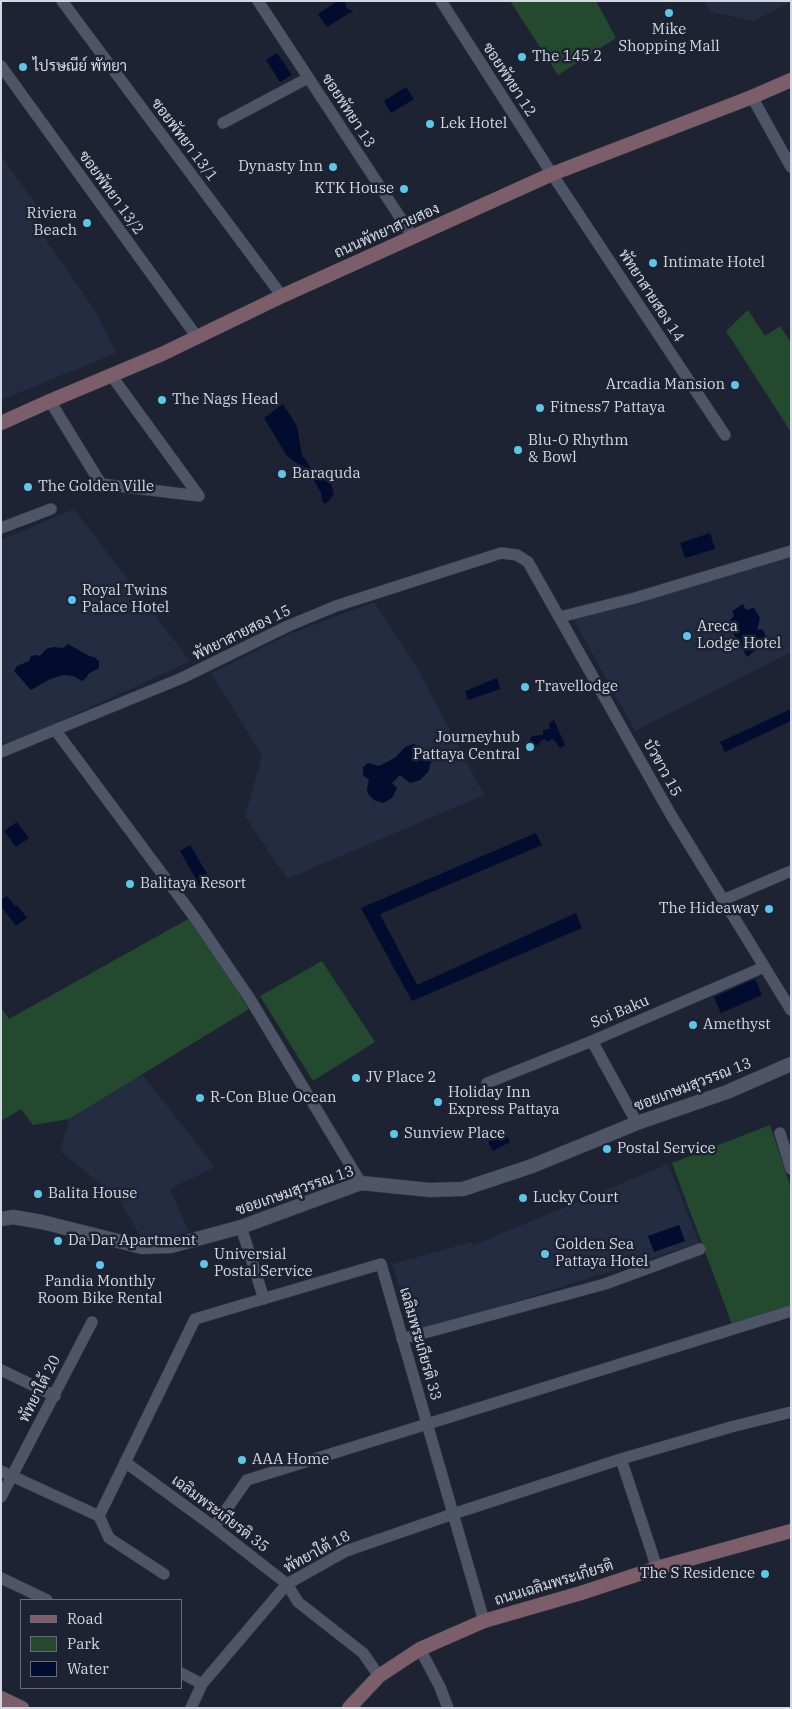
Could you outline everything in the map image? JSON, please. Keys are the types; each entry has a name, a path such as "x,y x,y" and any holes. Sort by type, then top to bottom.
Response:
{"main road":[{"name":"ถนนพัทยาสายสอง","path":"1,423 162,354 282,296 552,174 752,97 791,80"},
{"name":"ถนนเฉลิมพระเกียรติ","path":"349,1708 379,1676 420,1649 484,1622 657,1568 791,1531"},
{"path":"1,1698 22,1708"}],"street":[{"name":"ซอยพัทยา 13/1","path":"62,1 282,296"},
{"name":"ซอยพัทยา 13","path":"258,1 413,237"},
{"name":"ซอยพัทยา 12","path":"441,1 552,174"},
{"name":"ซอยพัทยา 13/2","path":"1,66 197,337"},
{"path":"223,123 308,78"},
{"path":"752,97 791,167"},
{"name":"พัทยาสายสอง 14","path":"552,174 724,435"},
{"path":"50,401 102,484 199,496 111,375"},
{"path":"1,528 51,509"},
{"path":"560,617 635,598 791,551"},
{"name":"บัวขาว 15","path":"502,553 517,555 528,562 671,815 791,1010"},
{"name":"พัทยาสายสอง 15","path":"1,752 182,678 288,626 336,606 502,553"},
{"path":"56,731 195,918 250,999 361,1183"},
{"path":"723,900 791,871"},
{"name":"Soi Baku","path":"487,1083 592,1041 764,967"},
{"path":"592,1041 637,1124"},
{"name":"ซอยเกษมสุวรรณ 13","path":"1,1219 13,1217 42,1222 142,1247 172,1246 241,1227 361,1183 430,1190 462,1189 532,1166 637,1124 727,1092 791,1064"},
{"path":"780,1133 791,1169"},
{"path":"98,1516 195,1319 264,1299 241,1227"},
{"path":"402,1339 605,1284 700,1249"},
{"name":"เฉลิมพระเกียรติ 33","path":"264,1299 381,1264 484,1622"},
{"path":"214,1528 247,1480 791,1311"},
{"name":"พัทยาใต้ 20","path":"1,1497 6,1474 55,1396 92,1322"},
{"path":"1,1370 55,1396"},
{"name":"พัทยาใต้ 18","path":"192,1708 202,1684 287,1584 346,1550 621,1459 791,1412"},
{"path":"621,1459 657,1568"},
{"name":"เฉลิมพระเกียรติ 35","path":"125,1462 287,1584 298,1602 363,1653 379,1676"},
{"path":"6,1474 98,1516 109,1538 164,1574"},
{"path":"1,1578 46,1599"},
{"path":"420,1649 440,1687 448,1708"},
{"path":"182,1673 202,1684"}],"shaded area":[{"path":"704,1 791,2 753,21 711,12"},
{"path":"1,156 38,207 39,230 94,309 116,353 1,400"},
{"name":"Royal Twins Palace Hotel","path":"74,509 190,661 38,732 1,744 1,540"},
{"name":"Areca Lodge Hotel","path":"791,558 791,652 635,731 574,620"},
{"path":"374,602 416,666 484,795 287,879 245,816 262,755 211,673 292,633"},
{"path":"142,1074 215,1167 170,1189 189,1232 164,1239 142,1239 119,1199 60,1151 69,1119"},
{"name":"Golden Sea Pattaya Hotel","path":"668,1164 699,1243 492,1309 414,1331 392,1264 472,1242 474,1245"}],"green space":[{"path":"510,1 596,1 616,38 558,75"},
{"path":"748,310 765,336 780,326 791,343 791,432 726,331"},
{"path":"190,918 249,1009 69,1119 33,1125 21,1109 1,1121 1,1007 9,1019"},
{"path":"322,961 375,1042 313,1081 260,996"},
{"path":"770,1125 791,1188 791,1306 732,1324 672,1163"}],"water":[{"path":"338,1 345,1 346,8 353,11 327,27 318,14"},
{"path":"277,53 292,75 280,82 266,60"},
{"path":"406,87 414,99 391,113 384,101"},
{"path":"283,404 297,426 302,455 317,476 331,484 334,494 326,504 322,501 321,493 306,469 287,456 264,418"},
{"path":"710,533 715,549 685,558 680,543"},
{"path":"743,604 746,610 754,608 760,618 757,630 762,629 768,640 747,657 733,633 729,621 734,616 732,611"},
{"path":"68,644 99,661 99,668 88,674 82,681 73,676 64,675 50,679 31,690 14,671 17,666 29,661 31,656 40,656 46,649 53,647 63,648"},
{"path":"497,678 500,689 468,700 465,691"},
{"path":"791,709 791,721 725,752 720,742"},
{"path":"554,720 565,745 560,748 552,739 548,742 545,739 541,740 535,746 532,744 530,740 532,736 543,735 543,730 550,729 549,723"},
{"path":"414,744 425,749 432,759 428,772 420,780 410,783 400,775 392,783 397,788 392,798 383,803 374,800 368,794 369,780 363,775 363,767 368,763 379,766 396,757 405,747"},
{"path":"17,822 29,838 16,847 4,831"},
{"path":"536,833 542,845 380,914 417,985 576,913 582,928 412,1001 361,908"},
{"path":"190,845 210,879 200,886 180,851"},
{"path":"7,896 27,918 16,926 1,906 1,900"},
{"path":"755,979 762,995 721,1013 714,997"},
{"path":"505,1133 510,1142 493,1151 488,1142"},
{"path":"679,1225 685,1241 654,1252 648,1236"}],"place":[{"name":"Mike Shopping Mall","path":"669,13"},
{"name":"The 145 2","path":"522,57"},
{"name":"ไปรษณีย์ พัทยา","path":"23,67"},
{"name":"Lek Hotel","path":"430,124"},
{"name":"Dynasty Inn","path":"333,167"},
{"name":"KTK House","path":"404,189"},
{"name":"Riviera Beach","path":"87,223"},
{"name":"Intimate Hotel","path":"653,263"},
{"name":"Arcadia Mansion","path":"735,385"},
{"name":"The Nags Head","path":"162,400"},
{"name":"Fitness7 Pattaya","path":"540,408"},
{"name":"Blu-O Rhythm & Bowl","path":"518,450"},
{"name":"Baraquda","path":"282,474"},
{"name":"The Golden Ville","path":"28,487"},
{"name":"Royal Twins Palace Hotel","path":"72,600"},
{"name":"Areca Lodge Hotel","path":"687,636"},
{"name":"Travellodge","path":"525,687"},
{"name":"Journeyhub Pattaya Central","path":"530,747"},
{"name":"Balitaya Resort","path":"130,884"},
{"name":"The Hideaway","path":"769,909"},
{"name":"Amethyst","path":"693,1025"},
{"name":"JV Place 2","path":"356,1078"},
{"name":"R-Con Blue Ocean","path":"200,1098"},
{"name":"Holiday Inn Express Pattaya","path":"438,1102"},
{"name":"Sunview Place","path":"394,1134"},
{"name":"Postal Service","path":"607,1149"},
{"name":"Balita House","path":"38,1194"},
{"name":"Lucky Court","path":"523,1198"},
{"name":"Da Dar Apartment","path":"58,1241"},
{"name":"Golden Sea Pattaya Hotel","path":"545,1254"},
{"name":"Universial Postal Service","path":"204,1264"},
{"name":"Pandia Monthly Room Bike Rental","path":"100,1265"},
{"name":"AAA Home","path":"242,1460"},
{"name":"The S Residence","path":"765,1574"}]}
